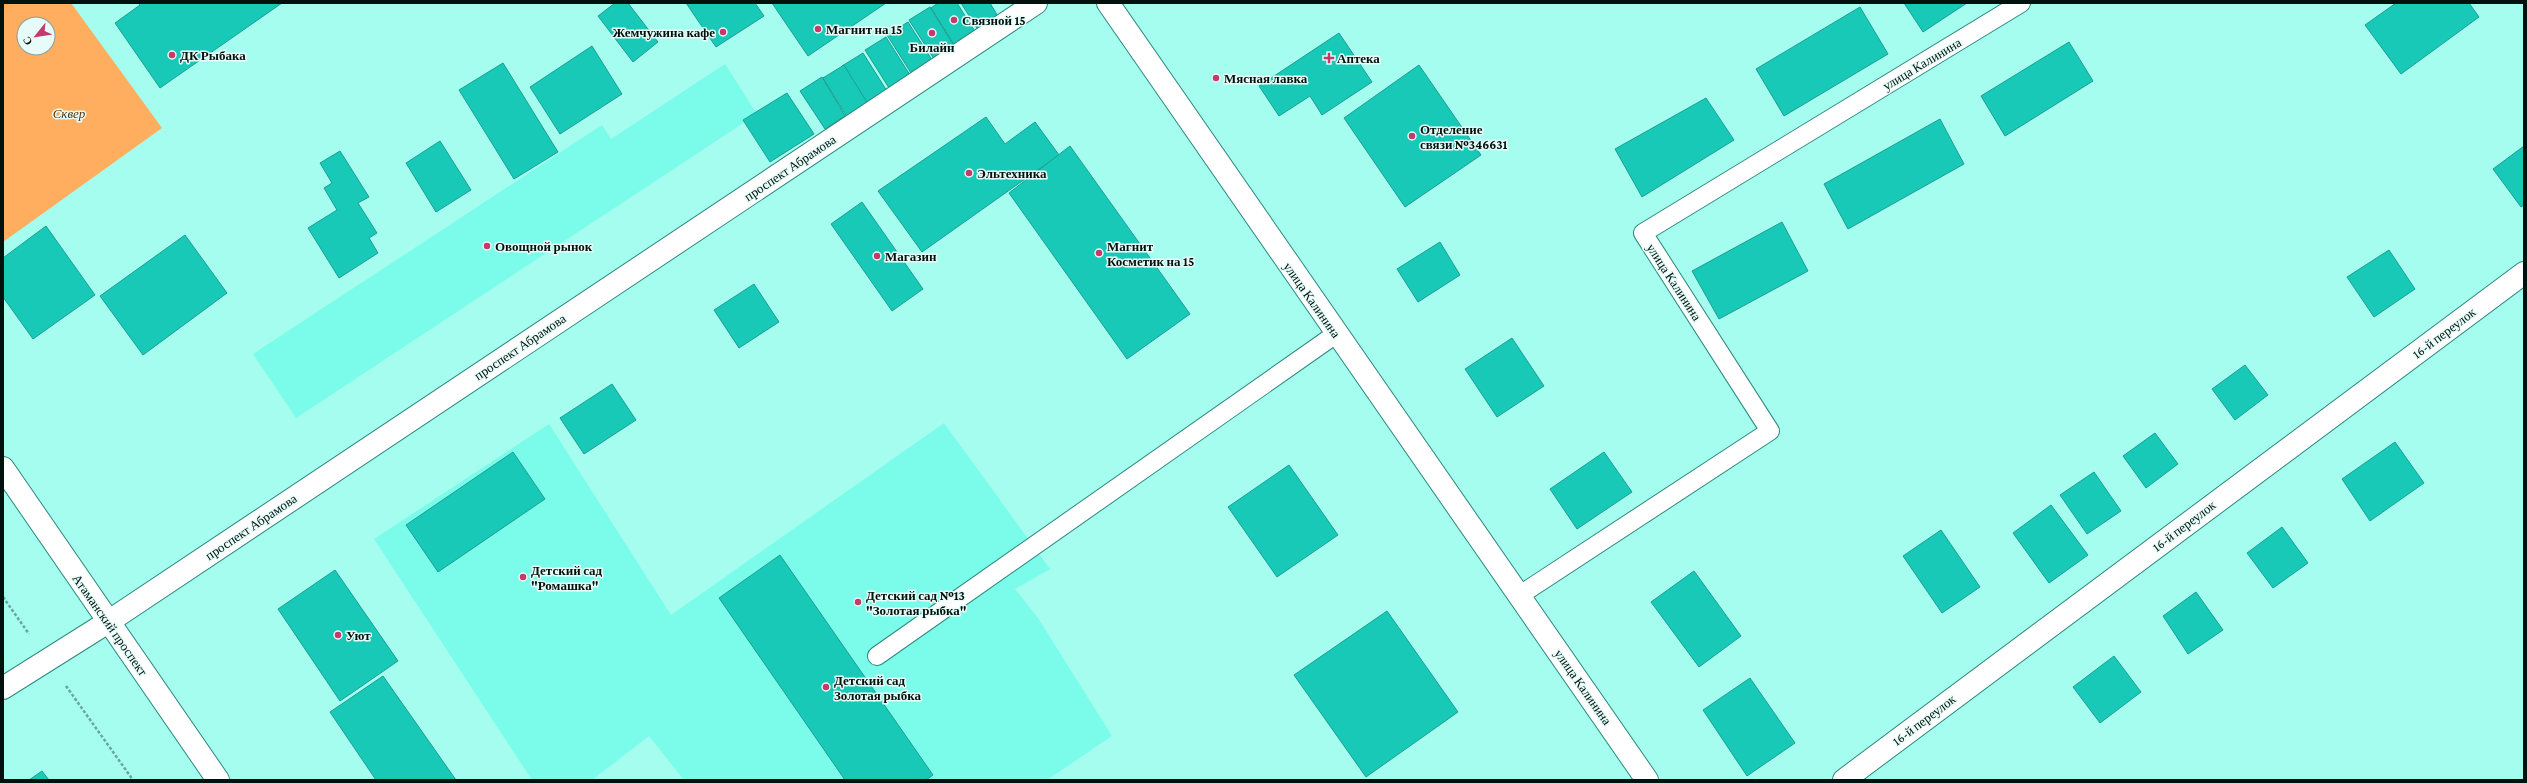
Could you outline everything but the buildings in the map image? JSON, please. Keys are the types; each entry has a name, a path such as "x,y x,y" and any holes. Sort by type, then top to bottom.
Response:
{"street":[{"name":"проспект Абрамова","path":"3,688 108,622 1036,3"},
{"name":"улица Калинина","path":"1108,3 1336,334 1520,595 1647,780"},
{"name":"16-й переулок","path":"1844,780 2524,273"},
{"name":"Атаманский проспект","path":"3,468 218,780"}],"lane":[{"name":"улица Калинина","path":"1520,595 1770,431 1643,233 2022,3"},
{"path":"877,656 1336,334"}],"path":[{"path":"3,597 133,780"}],"shaded area":[{"name":"Овощной рынок","path":"725,64 757,114 296,418 253,354 602,125 611,139"},
{"name":"Детский сад №13 \"Золотая рыбка\"","path":"944,423 1050,569 1015,589 1038,618 1112,736 1047,780 684,780 649,736 592,780 532,780 374,539 549,424 671,615"}],"green space":[{"name":"Сквер","path":"3,3 71,3 162,128 3,242"}],"place":[{"name":"Связной 15","path":"954,20"},
{"name":"Магнит на 15","path":"818,29"},
{"name":"Жемчужина кафе","path":"723,32"},
{"name":"Билайн","path":"932,33"},
{"name":"ДК Рыбака","path":"172,55"},
{"name":"Аптека","path":"1329,58"},
{"name":"Мясная лавка","path":"1216,78"},
{"name":"Отделение связи №346631","path":"1412,136"},
{"name":"Эльтехника","path":"969,173"},
{"name":"Овощной рынок","path":"487,246"},
{"name":"Магнит Косметик на 15","path":"1099,253"},
{"name":"Магазин","path":"877,256"},
{"name":"Детский сад \"Ромашка\"","path":"523,577"},
{"name":"Детский сад №13 \"Золотая рыбка\"","path":"858,602"},
{"name":"Уют","path":"338,635"},
{"name":"Детский сад Золотая рыбка","path":"826,687"}]}
